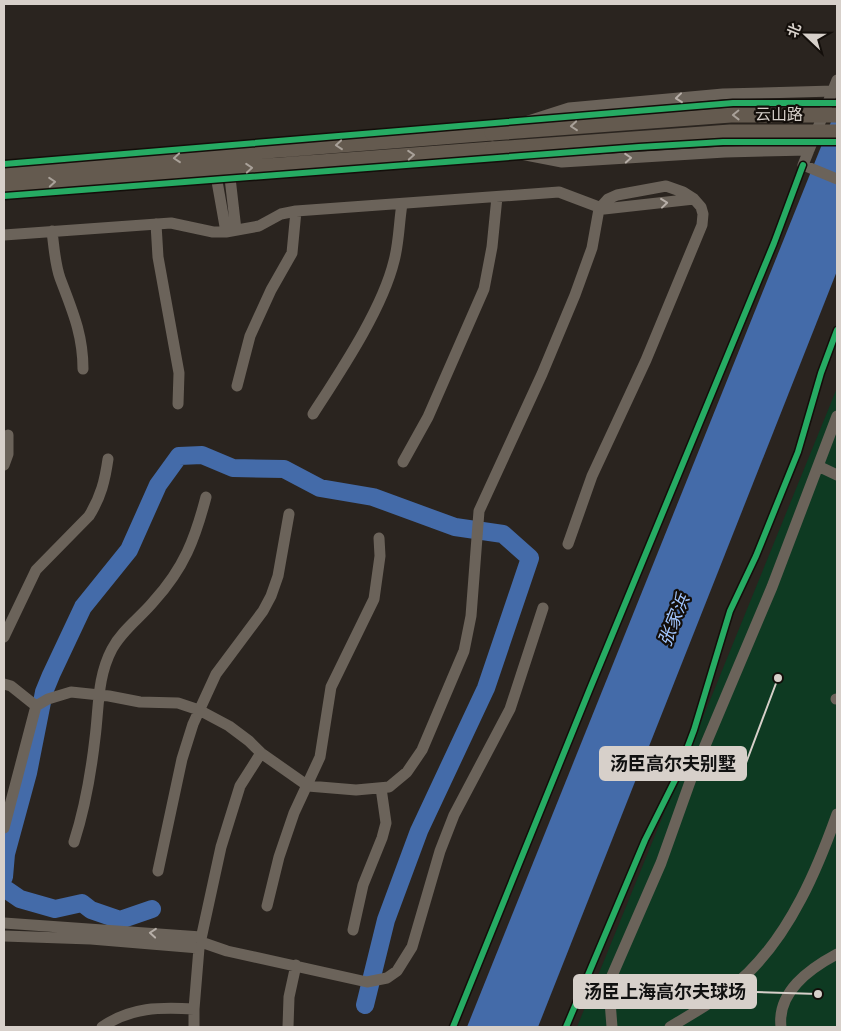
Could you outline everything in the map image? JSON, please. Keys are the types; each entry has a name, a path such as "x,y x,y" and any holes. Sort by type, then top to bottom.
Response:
{"main road":[{"name":"云山路","path":"4,172 731,115 837,115"},
{"name":"云山路","path":"4,186 730,132 837,132"}],"street":[{"path":"492,133 527,120 569,108 835,86 809,150 808,167 837,179"},
{"path":"493,149 562,162 724,152 809,150"},
{"path":"222,170 231,231"},
{"path":"4,684 41,703 71,692 98,694 140,702 178,703 199,710 229,726 261,753 308,786 356,790 389,787 407,772 422,750 464,651 472,606 479,511 542,374 575,295 592,248 599,209 608,198 666,186 683,192 694,199 701,207 703,214 698,237 642,370 592,476 568,544"},
{"path":"4,236 171,223 213,232 231,231 259,226 281,214 296,211 559,192 581,199 599,209 694,199"},
{"path":"402,462 428,417 484,289 492,247 497,197"},
{"path":"312,414 339,373 374,312 394,262 402,204"},
{"path":"237,386 250,336 270,290 292,253 296,211"},
{"path":"156,224 158,257 179,373 178,404"},
{"path":"52,232 60,276 72,305 83,346 83,369"},
{"path":"612,1027 610,1001 612,978 661,863 691,779 769,594 837,416"},
{"path":"4,465 8,454 8,435"},
{"path":"4,637 36,570 89,516 96,506 102,493 108,459"},
{"path":"818,466 837,475"},
{"path":"74,842 88,782 101,678 112,649 170,582 182,565 198,529 206,497"},
{"path":"158,871 182,759 199,710 216,674 263,611 271,596 278,576 289,514"},
{"path":"267,906 286,838 300,798 308,786 324,738 331,687 374,599 380,556 379,538"},
{"path":"4,922 92,934 200,943 367,982 378,981 398,971 406,961 412,947 440,851 454,815 510,708 543,608"},
{"path":"4,828 7,802 41,703"},
{"path":"194,1027 200,943 230,813 240,786 261,753"},
{"path":"352,930 363,885 382,838 386,822 381,788"},
{"path":"670,1027 709,1004 748,972 774,942 800,899 824,851 837,814"},
{"path":"4,936 92,934"},
{"path":"781,1027 780,1016 782,1007 791,990 818,964 837,954"},
{"path":"288,1027 289,997 296,965"},
{"path":"102,1027 114,1018 137,1010 162,1007 194,1009"}],"green space":[{"path":"837,388 837,1027 577,1027"}],"water":[{"name":"张家浜","path":"837,107 837,271 538,1027 467,1027"}],"waterway":[{"path":"4,877 6,854 28,773 44,692 51,675 83,607 129,550 158,485 179,456 202,455 233,468 284,469 320,488 373,497 455,527 503,534 530,558 486,688 419,831 386,920 365,1005"},
{"path":"4,888 20,899 55,909 82,903 91,910 120,920 152,909"}],"cycle path":[{"path":"4,164 733,103 837,103"},
{"path":"4,196 639,147 723,142 837,142"},
{"path":"453,1027 774,243 803,165"},
{"path":"566,1027 645,840 676,778 694,730 730,611 756,556 798,452 821,373 837,330"}],"place":[{"name":"汤臣高尔夫别墅","path":"778,678"},
{"name":"汤臣上海高尔夫球场","path":"818,994"}]}
